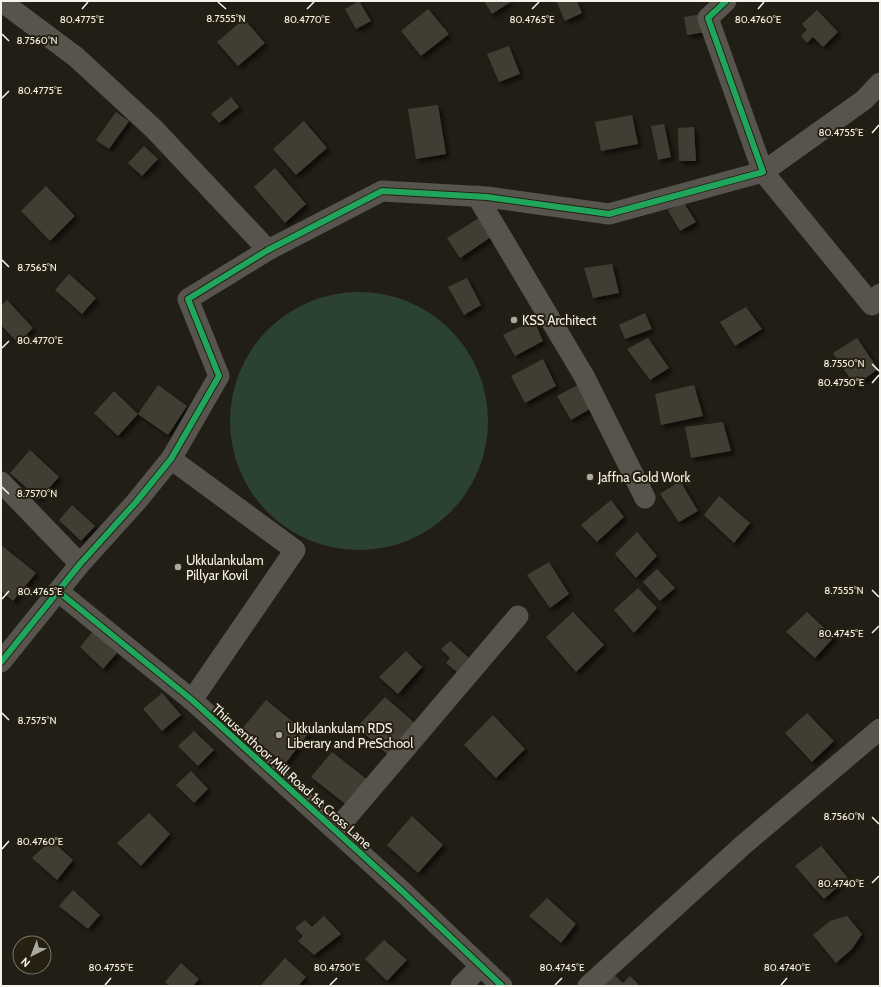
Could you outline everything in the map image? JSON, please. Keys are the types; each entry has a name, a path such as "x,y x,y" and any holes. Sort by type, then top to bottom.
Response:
{"street":[{"path":"1,1 76,57 154,129 268,250"},
{"path":"726,1 708,18 763,172 872,305 880,294"},
{"path":"1,662 59,592 80,564 136,502 171,459 219,376 188,299 268,250 382,191 477,196 609,214 763,172 864,100 880,84"},
{"path":"477,196 584,376 645,498"},
{"path":"171,459 295,550 192,700"},
{"path":"1,482 80,564"},
{"name":"Thirusenthoor Mill Road 1st Cross Lane","path":"59,592 192,700 336,830 502,986"},
{"path":"336,830 518,616"},
{"path":"588,986 742,846 880,729"},
{"path":"461,986 481,966"}],"green space":[{"path":"359,292 384,294 396,297 420,307 441,321 459,339 473,360 483,384 486,396 488,421 486,446 483,458 473,482 459,503 441,521 420,535 396,545 384,548 359,550 334,548 322,545 298,535 277,521 259,503 245,482 235,458 232,446 230,421 232,396 235,384 245,360 259,339 277,321 298,307 322,297 334,294"}],"building":[{"path":"359,1 371,21 356,29 345,9"},
{"path":"484,1 512,1 492,14"},
{"path":"556,1 577,1 582,13 565,21"},
{"path":"428,9 449,34 421,56 401,31"},
{"path":"817,10 838,32 823,47 813,37 807,43 801,36 807,30 802,24"},
{"path":"703,14 706,32 687,35 684,17"},
{"path":"244,19 265,43 238,66 217,42"},
{"path":"509,46 520,74 499,82 487,54"},
{"path":"231,97 239,107 219,123 211,114"},
{"path":"438,105 446,154 416,159 408,109"},
{"path":"116,112 129,121 109,149 96,140"},
{"path":"632,115 638,144 601,151 595,122"},
{"path":"304,121 327,148 296,175 273,149"},
{"path":"664,124 671,157 658,160 651,126"},
{"path":"694,127 696,161 679,161 678,128"},
{"path":"144,146 158,159 142,176 128,163"},
{"path":"275,168 306,204 285,223 254,187"},
{"path":"46,186 75,216 50,241 21,211"},
{"path":"684,203 696,222 680,231 668,210"},
{"path":"479,218 491,237 460,258 447,238"},
{"path":"612,264 619,293 593,298 584,268"},
{"path":"69,274 96,298 82,314 55,290"},
{"path":"467,278 481,305 464,315 448,287"},
{"path":"7,300 33,328 18,343 1,325 1,306"},
{"path":"746,307 762,329 735,346 720,322"},
{"path":"645,313 652,329 625,339 619,325"},
{"path":"534,320 543,341 515,356 503,335"},
{"path":"648,338 669,368 650,380 627,349"},
{"path":"857,338 878,369 855,386 833,353"},
{"path":"543,359 556,386 525,403 511,376"},
{"path":"158,385 187,406 168,435 138,414"},
{"path":"578,385 590,409 571,420 557,396"},
{"path":"694,385 703,416 661,425 655,394"},
{"path":"114,391 138,414 118,436 94,413"},
{"path":"723,422 731,451 691,458 685,427"},
{"path":"30,450 59,477 39,499 10,473"},
{"path":"680,481 698,511 679,522 660,494"},
{"path":"719,496 750,523 734,543 704,515"},
{"path":"611,500 624,517 597,542 581,525"},
{"path":"72,505 95,526 81,541 59,520"},
{"path":"637,532 657,556 636,578 615,554"},
{"path":"1,545 36,573 13,601 1,591"},
{"path":"549,562 569,594 550,608 527,575"},
{"path":"657,569 675,588 660,601 643,582"},
{"path":"638,588 657,608 634,633 614,610"},
{"path":"573,612 604,645 576,672 546,637"},
{"path":"807,612 834,637 815,658 786,632"},
{"path":"94,630 117,653 103,669 80,647"},
{"path":"450,641 469,658 457,672 446,663 450,658 441,649"},
{"path":"406,651 422,667 398,694 379,677"},
{"path":"162,693 181,715 162,731 143,709"},
{"path":"385,697 417,725 389,756 357,727"},
{"path":"266,700 308,734 285,764 242,729"},
{"path":"807,713 834,741 812,762 785,733"},
{"path":"493,715 525,749 496,778 464,745"},
{"path":"194,731 214,750 198,766 178,746"},
{"path":"332,752 369,781 348,806 311,777"},
{"path":"191,771 208,789 194,803 176,785"},
{"path":"149,813 170,834 141,866 117,843"},
{"path":"412,816 443,845 418,873 387,845"},
{"path":"51,840 73,860 57,880 32,858"},
{"path":"821,846 848,878 824,899 795,866"},
{"path":"73,890 100,915 88,929 59,906"},
{"path":"547,898 576,924 561,943 529,916"},
{"path":"324,916 341,934 314,955 298,941 303,936 295,928 305,920 312,927"},
{"path":"847,916 862,934 852,949 836,963 813,935 830,921"},
{"path":"384,940 407,960 387,981 365,959"},
{"path":"285,958 306,977 298,986 262,986 261,985"},
{"path":"181,963 199,979 193,986 169,986 165,982"},
{"path":"614,975 623,983 630,976 640,986 603,985"}],"cycle path":[{"path":"1,662 80,564 136,502 171,459 219,376 188,299 268,250 382,191 487,197 609,214 763,172 708,18 726,1"},
{"path":"59,592 192,700 403,892 502,986"}],"place":[{"name":"KSS Architect","path":"514,320"},
{"name":"Jaffna Gold Work","path":"590,477"},
{"name":"Ukkulankulam Pillyar Kovil","path":"178,567"},
{"name":"Ukkulankulam RDS Liberary and PreSchool","path":"279,735"}]}
